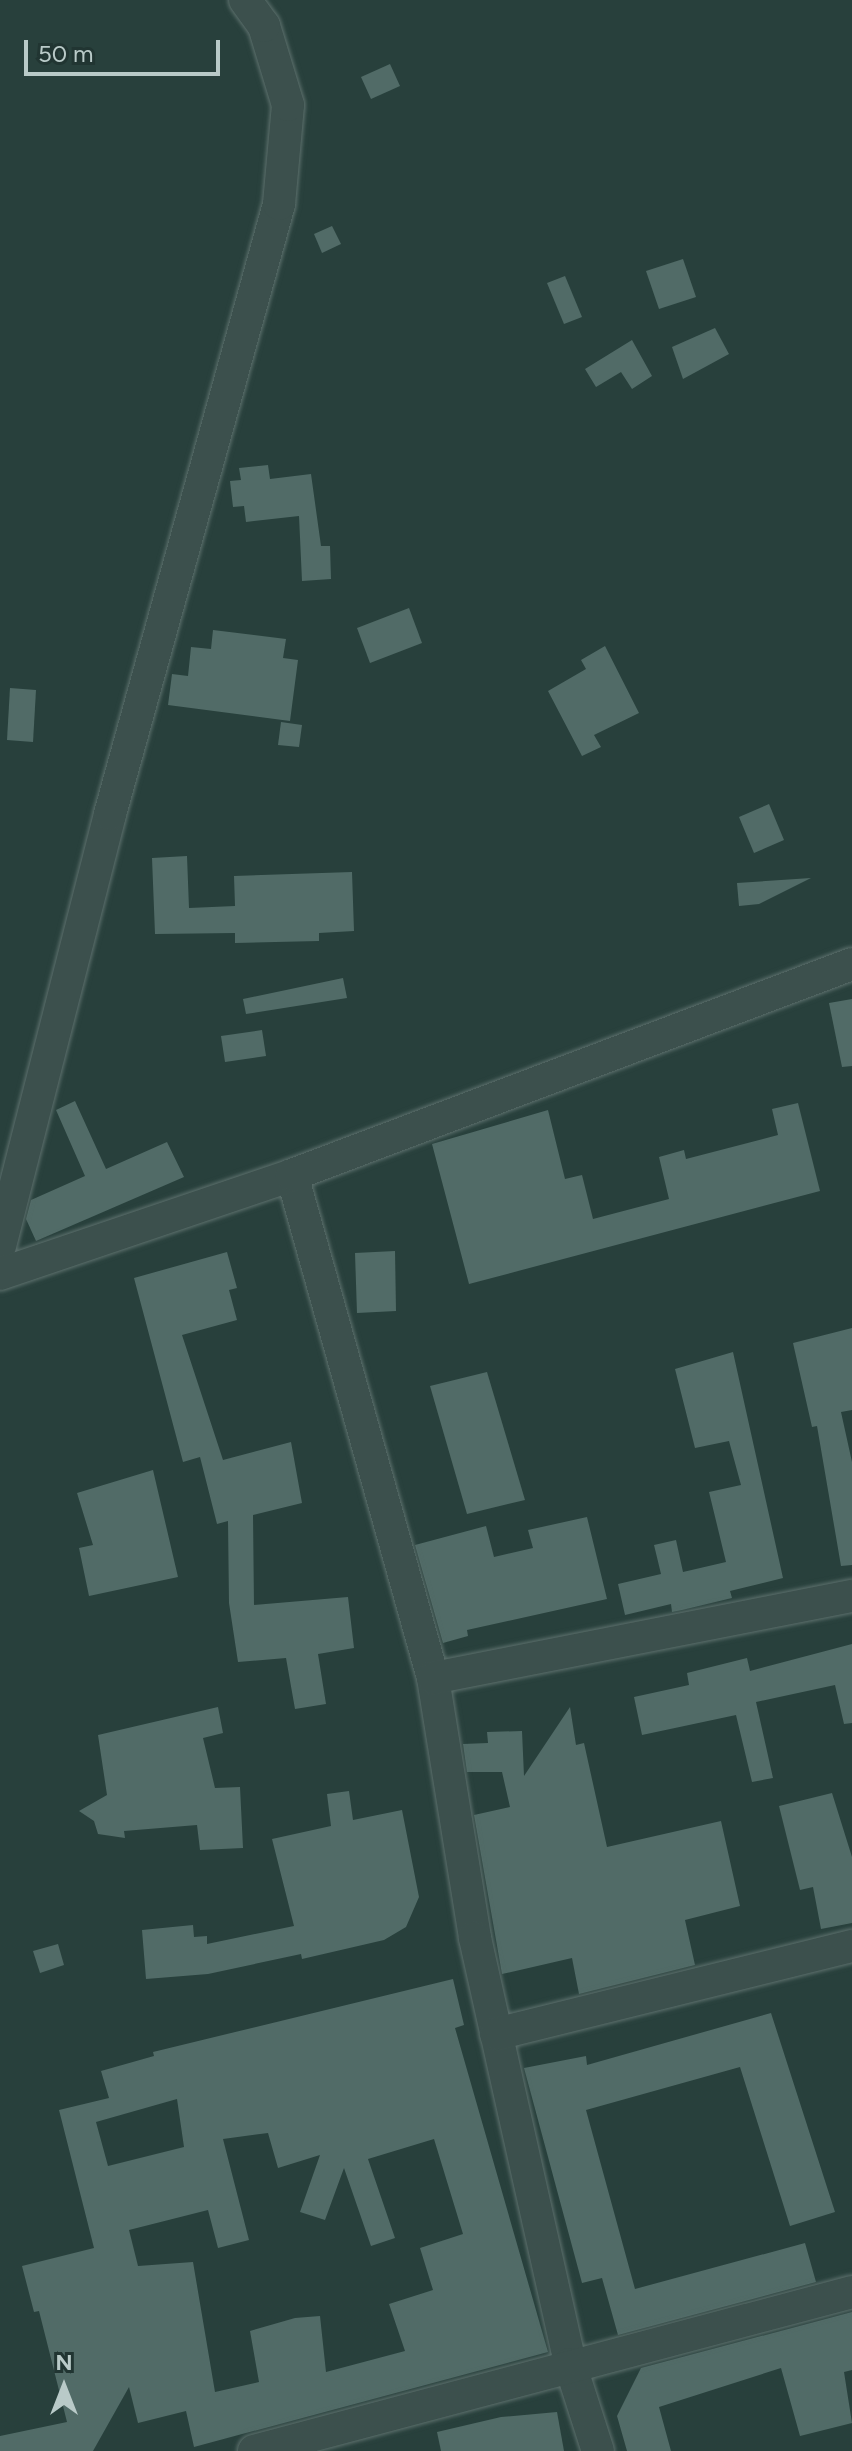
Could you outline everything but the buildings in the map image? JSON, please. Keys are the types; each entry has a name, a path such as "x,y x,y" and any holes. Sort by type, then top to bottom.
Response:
{"street":[{"path":"0,1246 110,814 279,204 288,105 264,26 245,0"},
{"path":"0,1274 292,1175 852,964"},
{"path":"292,1175 433,1678 475,1938 570,2364 598,2451"},
{"path":"433,1678 852,1596"},
{"path":"496,2034 852,1946"},
{"path":"254,2451 570,2364 852,2292"}]}
